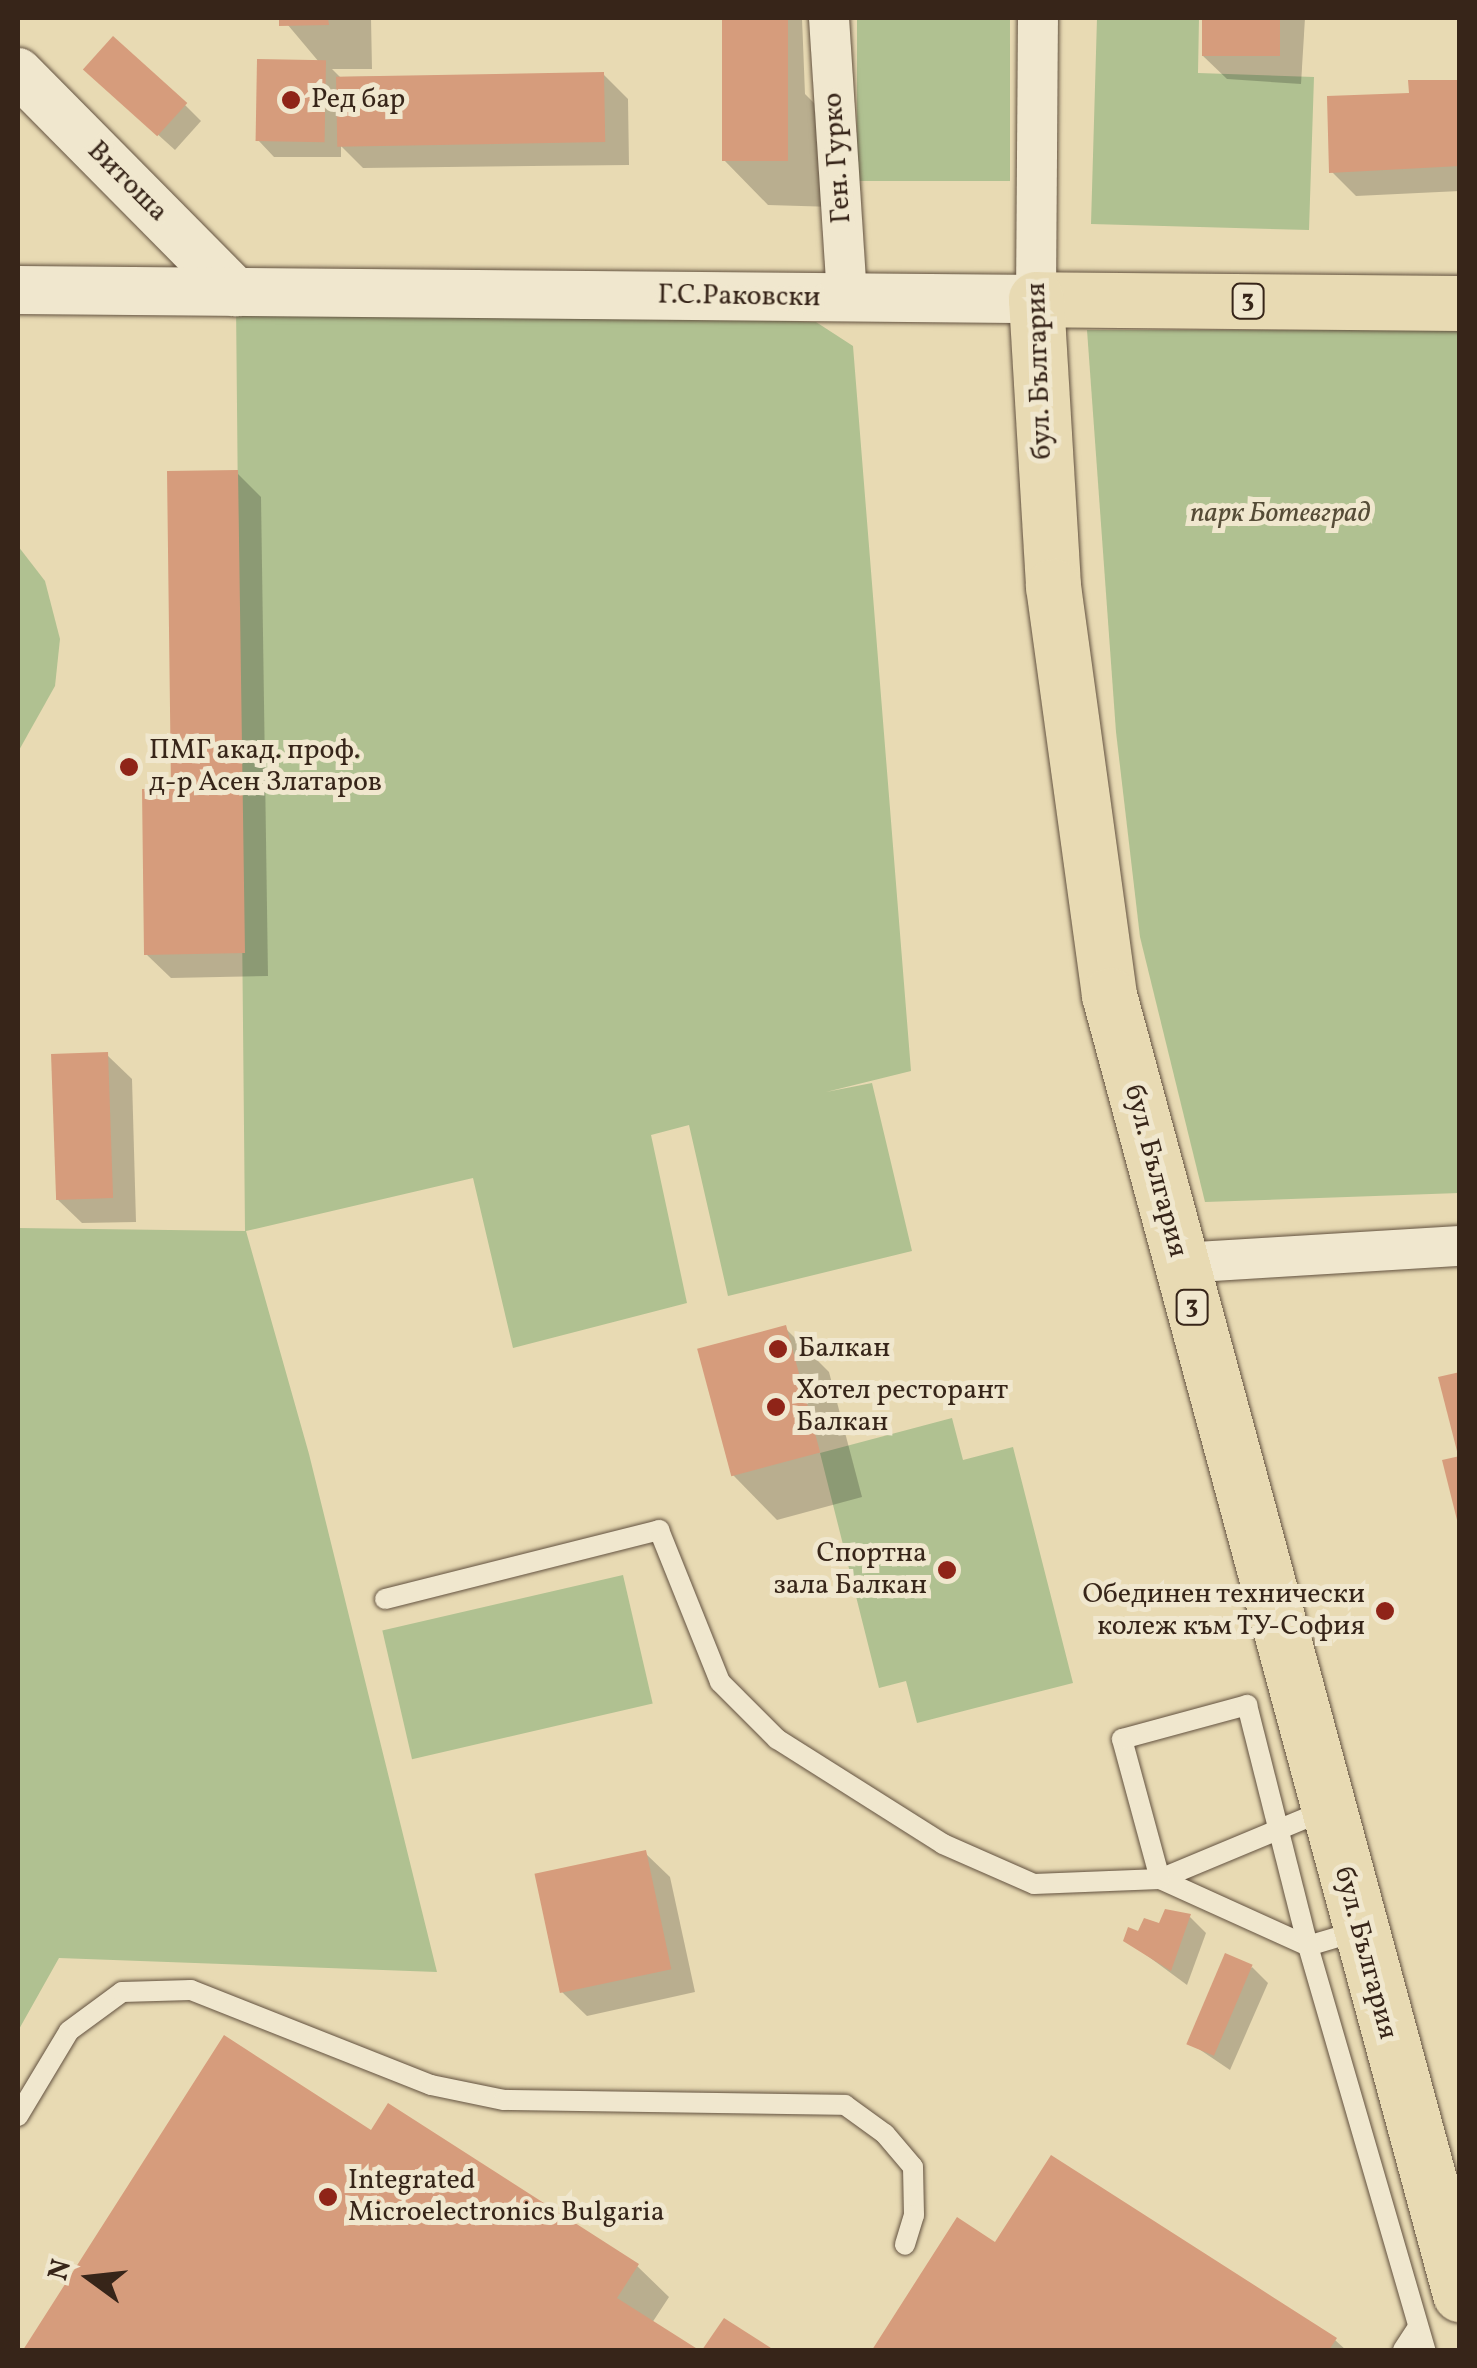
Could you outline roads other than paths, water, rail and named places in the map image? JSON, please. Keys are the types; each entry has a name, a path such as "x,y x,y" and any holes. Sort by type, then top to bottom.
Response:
{"main road":[{"name":"Г.С.Раковски","path":"1036,299 1460,303"},
{"name":"бул. България","path":"1036,299 1053,586 1109,995 1180,1263 1302,1819 1439,2310"}],"street":[{"name":"Ген. Гурко","path":"829,18 846,298"},
{"name":"бул. България","path":"1036,299 1038,18"},
{"name":"Витоша","path":"18,72 236,292"},
{"name":"Г.С.Раковски","path":"18,290 1036,299"},
{"path":"1180,1263 1460,1246"}],"lane":[{"path":"386,1599 660,1530 720,1682 778,1739 943,1844 1034,1884 1160,1879 1302,1819 1248,1705 1122,1739 1160,1879"},
{"path":"1160,1879 1333,1939"},
{"path":"18,2116 69,2031 122,1992 191,1990 430,2086 504,2100 845,2106 885,2134 913,2167 914,2215 906,2245"},
{"path":"1403,2350 1439,2310"},
{"path":"1425,2350 1439,2310"}],"place":[{"name":"Ред бар","path":"291,100"},
{"name":"ПМГ акад. проф. д-р Асен Златаров","path":"129,767"},
{"name":"Балкан","path":"778,1349"},
{"name":"Хотел ресторант Балкан","path":"776,1407"},
{"name":"Спортна зала Балкан","path":"947,1570"},
{"name":"Обединен технически колеж към ТУ-София","path":"1385,1611"},
{"name":"Integrated Microelectronics Bulgaria","path":"328,2197"}],"park label":[{"name":"парк Ботевград","path":"1280,514"}]}
